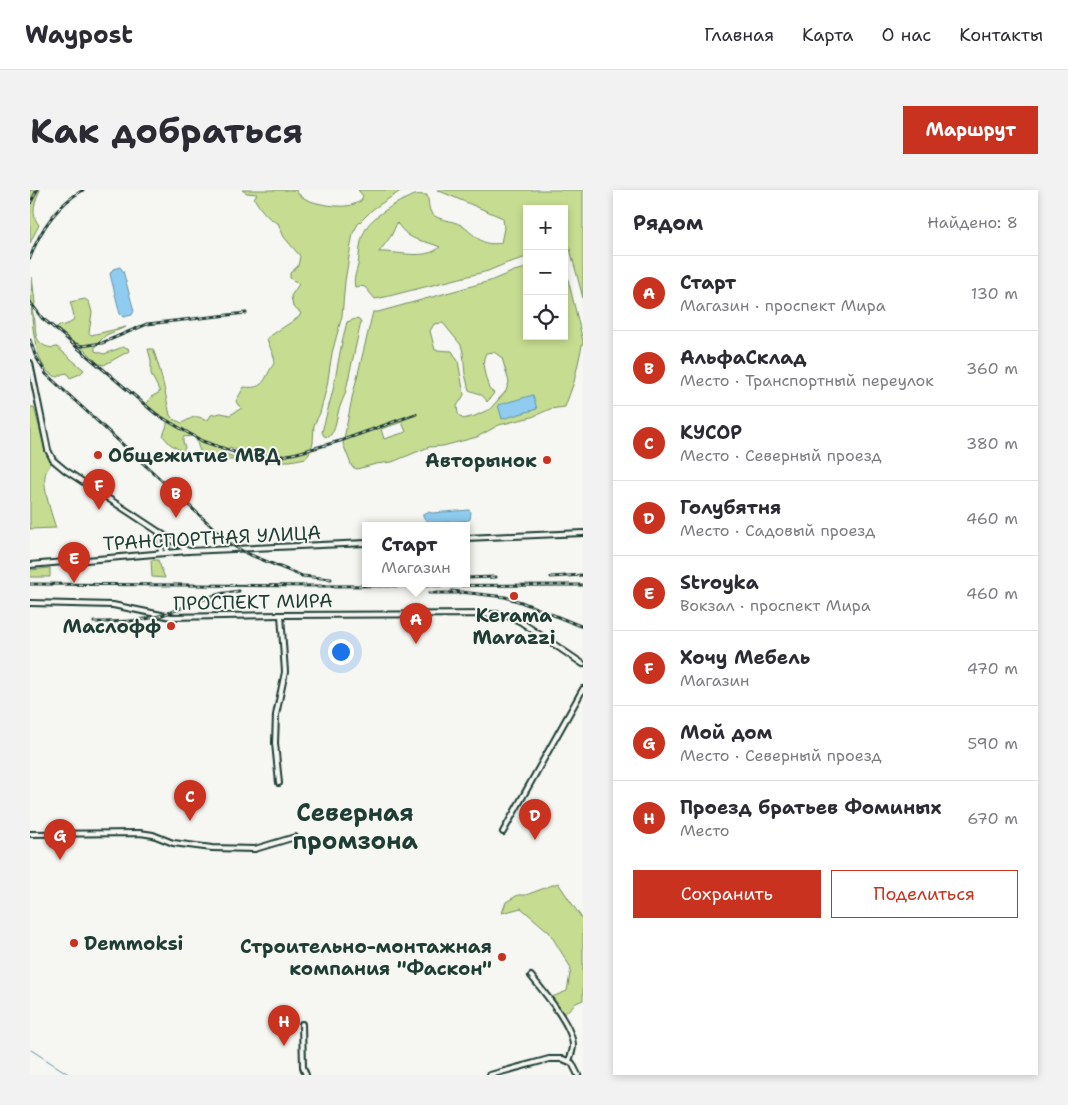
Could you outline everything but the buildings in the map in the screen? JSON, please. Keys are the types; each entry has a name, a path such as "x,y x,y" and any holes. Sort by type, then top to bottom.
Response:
{"street":[{"path":"30,363 48,450 53,460 65,470 188,551"},
{"path":"159,532 162,544 161,553"},
{"path":"470,538 583,533"},
{"path":"166,537 167,552"},
{"name":"ТРАНСПОРТНАЯ УЛИЦА","path":"30,565 167,552 362,543"},
{"name":"ПРОСПЕКТ МИРА","path":"30,603 113,605 171,617 498,614 521,622 583,664"},
{"path":"279,783 275,743 276,715 284,672 281,615"},
{"path":"503,832 583,689"},
{"path":"30,834 140,833 153,835 173,843 212,848 255,849 296,837"},
{"path":"531,976 561,1015 573,1046 569,1061"},
{"path":"302,1024 303,1067 306,1075"},
{"path":"490,1075 557,1058 572,1063 578,1075"}],"green space":[{"path":"30,190 40,190 34,212 39,225 30,243"},
{"path":"242,190 296,190 304,198 311,201 326,205 350,206 361,201 363,196 358,190 402,190 373,209 358,224 353,233 345,281 342,316 332,353 327,386 320,413 314,425 313,443 306,458 290,461 254,461 251,459 254,452 242,452 230,447 223,453 234,457 236,460 216,459 206,457 200,451 193,436 183,437 185,447 183,452 170,444 163,436 167,420 146,405 151,397 160,392 151,374 151,360 148,349 153,349 161,373 170,415 173,419 182,423 196,417 204,420 209,419 211,415 221,413 230,415 242,408 236,401 244,387 255,387 261,384 274,363 275,358 267,338 299,317 301,313 293,307 291,296 299,284 290,278 290,273 298,266 300,256 284,237 278,223 267,216 258,205 254,198 257,194 247,193"},
{"path":"437,190 583,190 583,298 568,246 568,205 523,205 523,258 488,271 375,299 365,287 355,287 361,241 364,232 371,222 403,200 416,195 427,195 432,214 461,225 486,243 501,243 504,228 503,218","holes":["397,223 407,234 416,239 440,247 427,254 379,252 391,236"]},
{"path":"523,269 523,340 568,340 568,279 583,341 574,382 565,407 550,409 532,417 499,425 477,437 443,446 429,447 392,462 357,469 352,467 343,444 373,312 490,281","holes":["443,323 461,345 469,390 482,395 487,402 494,393 489,389 485,375 484,357 486,353 494,352 502,358 509,382 506,391 490,409 463,419 458,414 457,406 464,395 458,361 452,351 435,350 430,331 434,324","402,422 406,432 384,439 381,429"]},
{"path":"32,277 35,303 32,312 36,335 40,343 51,348 57,347 84,370 80,374 70,378 67,373 58,377 49,373 42,363 37,350 32,317 31,301"},
{"path":"85,299 89,302 92,312 89,333 91,335 126,327 106,335 95,346 95,351 104,354 123,347 128,348 129,351 104,365 99,364 84,349 72,343 57,328 74,319 70,302"},
{"path":"358,318 361,322 345,394 334,430 329,437 324,436 322,432 347,322"},
{"path":"30,407 34,407 45,449 52,462 46,472 45,484 56,528 30,529"},
{"path":"151,560 158,560 165,578 152,577"},
{"path":"50,568 50,577 30,577 30,570"},
{"path":"558,883 583,920 583,1000 576,1003 564,1014 552,997 567,991 571,968 549,932 521,908 502,913 506,902 518,895 526,895"}],"water":[{"path":"120,267 123,271 134,311 132,315 123,317 120,314 110,274 113,269"},
{"path":"533,395 537,409 502,419 498,405"},
{"path":"469,510 471,512 470,519 467,521 427,522 423,514"}],"waterway":[{"path":"31,1050 70,1075"}],"railway":[{"path":"30,204 37,190"},
{"path":"30,258 44,228 57,211 83,190"},
{"path":"30,302 42,318 72,343 82,346 102,343 147,324 246,313"},
{"path":"30,340 35,355 46,374 232,545 246,553 302,576 331,579"},
{"path":"72,343 156,414 202,441 237,453 277,457 297,453 340,441 416,414"},
{"path":"551,577 583,575"},
{"path":"470,578 496,577"},
{"path":"30,584 362,586"},
{"path":"470,585 583,585"},
{"path":"94,622 151,618 207,598 239,591"},
{"path":"452,591 505,597 583,627"},
{"path":"429,593 459,593"}],"place":[{"name":"Общежитие МВД","path":"98,455"},
{"name":"Авторынок","path":"547,460"},
{"name":"Хочу Мебель","path":"99,510"},
{"name":"АльфаСклад","path":"176,518"},
{"name":"Stroyka","path":"74,583"},
{"name":"Kerama Marazzi","path":"514,596"},
{"name":"Маслофф","path":"171,626"},
{"name":"Старт","path":"416,644"},
{"name":"КУСОР","path":"190,821"},
{"name":"Голубятня","path":"535,840"},
{"name":"Мой дом","path":"60,860"},
{"name":"Demmoksi","path":"74,943"},
{"name":"Строительно-монтажная компания \"Фаскон\"","path":"502,957"},
{"name":"Проезд братьев Фоминых","path":"284,1046"}],"district":[{"name":"Северная промзона","path":"355,827"}]}
